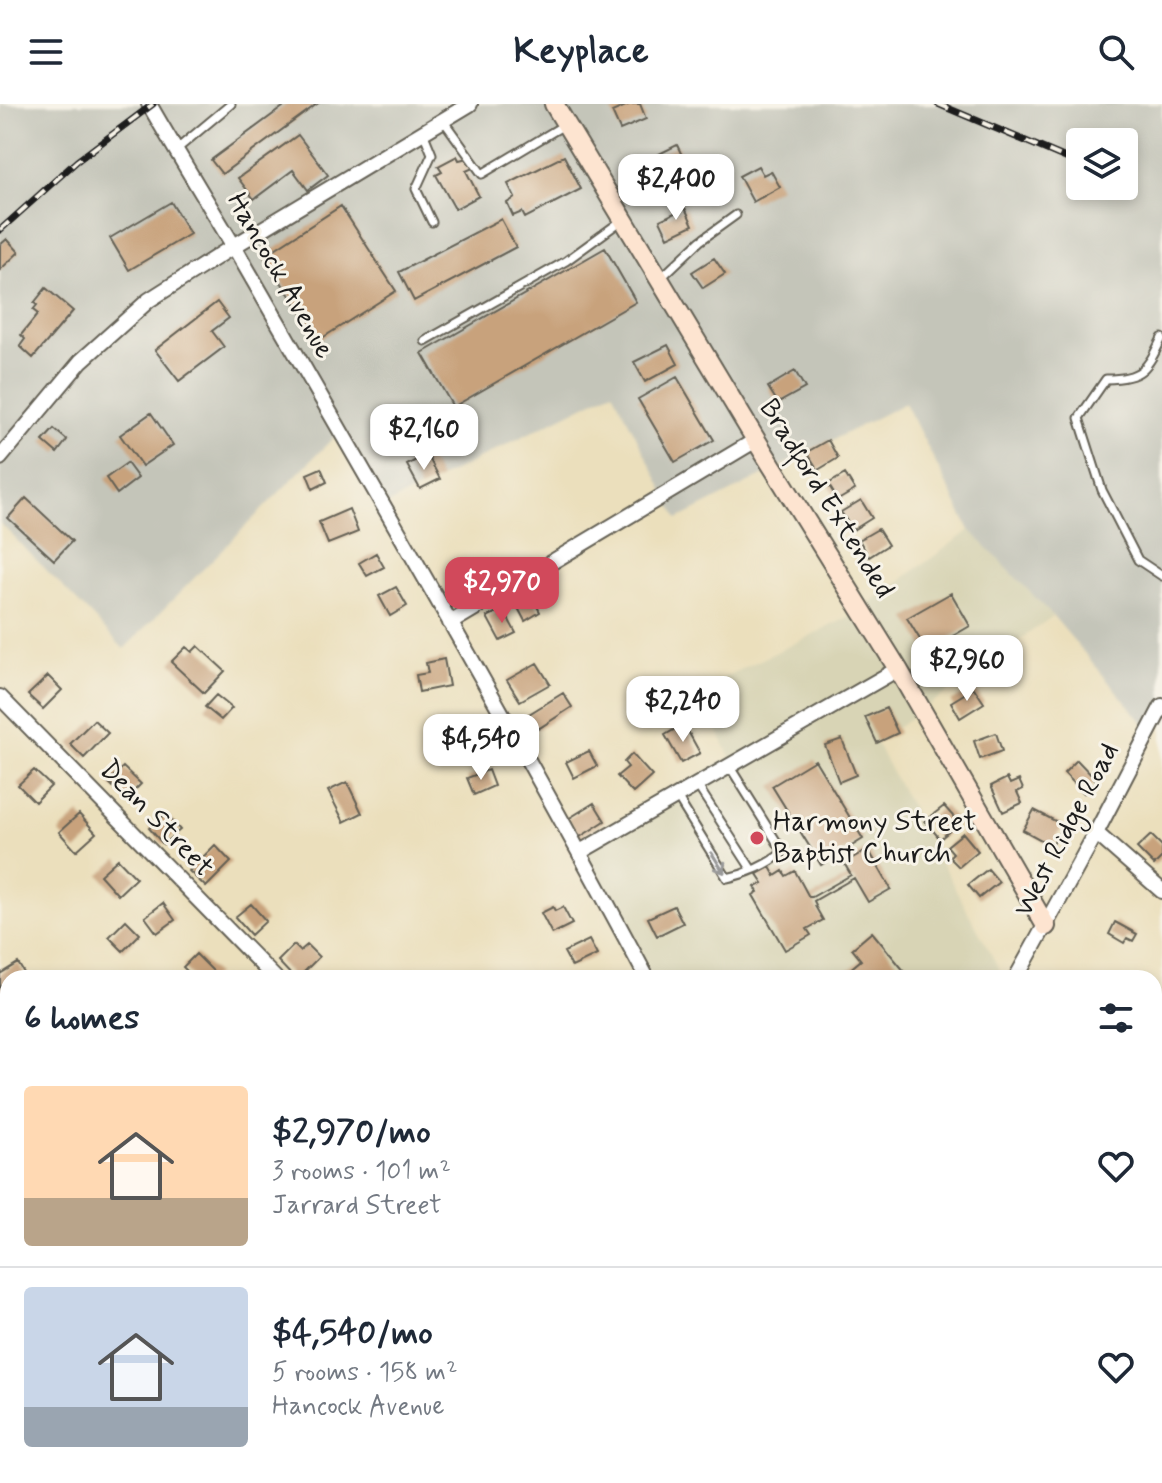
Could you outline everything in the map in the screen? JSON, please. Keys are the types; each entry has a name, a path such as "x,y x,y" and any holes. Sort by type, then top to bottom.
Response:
{"street":[{"name":"Hancock Avenue","path":"149,104 450,623 580,852 643,970"},
{"path":"0,458 81,361 149,300 470,104"},
{"name":"Bradford Extended","path":"554,104 898,669 1046,926"},
{"path":"450,623 756,440"},
{"path":"580,852 898,669"},
{"name":"Dean Street","path":"0,697 267,970"},
{"name":"West Ridge Road","path":"1021,970 1162,706"},
{"path":"1096,833 1162,891"}],"lane":[{"path":"176,150 231,104"},
{"path":"443,120 482,174 566,124"},
{"path":"423,132 432,154 416,189 432,222"},
{"path":"660,280 700,241 736,215"},
{"path":"425,341 566,261 623,219"},
{"path":"1162,338 1153,358 1139,374 1106,379 1079,418 1102,490 1138,560 1160,574 1162,562"},
{"path":"677,797 727,878 775,859 783,852 730,766"},
{"path":"697,785 752,870"}],"shaded area":[{"path":"0,104 1162,104 1162,716 1152,733 1053,616 970,530 905,403 678,519 613,391 382,507 340,431 124,649 0,523"},
{"path":"970,530 1053,616 876,743 1000,970 640,970 572,849 730,757 698,690 853,615"}],"building":[{"path":"287,104 317,104 222,174 211,160"},
{"path":"630,104 640,104 646,119 620,130 612,112"},
{"path":"298,135 328,175 308,190 293,170 254,199 238,178"},
{"path":"677,145 688,168 648,188 637,165"},
{"path":"457,156 459,160 468,158 473,168 466,171 479,196 455,209 436,175 442,172 438,166"},
{"path":"564,156 581,189 525,218 522,212 513,216 507,203 515,198 508,184"},
{"path":"758,166 763,175 771,171 780,187 753,202 739,176"},
{"path":"171,202 190,234 129,270 110,238"},
{"path":"341,206 396,291 319,340 264,256"},
{"path":"685,208 693,225 668,237 660,220"},
{"path":"501,219 516,247 414,301 399,272"},
{"path":"7,239 19,252 0,270 0,245"},
{"path":"605,248 636,302 453,407 422,353"},
{"path":"714,258 725,274 703,288 692,272"},
{"path":"46,288 73,311 33,358 20,346 25,339 21,335 38,314 33,310 37,305 34,303"},
{"path":"217,302 229,318 212,331 224,347 179,381 155,350"},
{"path":"668,345 678,364 645,382 634,362"},
{"path":"795,371 805,388 778,403 768,387"},
{"path":"677,377 714,440 675,462 638,399"},
{"path":"151,413 173,445 142,466 120,435"},
{"path":"54,429 67,440 57,453 43,441"},
{"path":"828,440 838,458 818,470 807,452"},
{"path":"427,454 440,479 420,489 407,465"},
{"path":"127,463 138,478 117,494 106,478"},
{"path":"321,468 327,482 313,489 307,474"},
{"path":"845,474 855,490 838,500 828,484"},
{"path":"26,498 72,541 54,560 8,518"},
{"path":"861,500 872,518 853,530 841,512"},
{"path":"349,509 358,532 328,544 319,522"},
{"path":"878,529 888,545 869,557 859,540"},
{"path":"376,553 384,567 367,576 359,563"},
{"path":"396,587 407,606 390,616 379,596"},
{"path":"951,593 970,626 927,651 907,618"},
{"path":"532,597 540,612 525,621 517,606"},
{"path":"503,609 516,633 500,641 487,617"},
{"path":"198,646 225,671 204,693 171,662 186,647 192,652"},
{"path":"444,659 449,686 419,692 416,675 428,673 426,663"},
{"path":"537,663 550,684 520,701 507,680"},
{"path":"48,676 62,690 43,709 28,695"},
{"path":"974,688 984,703 960,718 951,702"},
{"path":"563,693 572,707 538,729 529,714"},
{"path":"216,695 232,708 221,720 205,707"},
{"path":"886,708 898,733 877,743 865,717"},
{"path":"94,720 108,733 84,758 70,744"},
{"path":"684,724 700,753 681,763 665,735"},
{"path":"996,733 1002,751 980,759 974,741"},
{"path":"842,739 856,775 839,782 825,745"},
{"path":"589,751 597,766 574,778 566,762"},
{"path":"632,754 652,776 633,793 617,776 628,767 624,762"},
{"path":"815,760 863,839 821,865 772,786"},
{"path":"1077,760 1097,781 1084,793 1064,773"},
{"path":"123,767 141,784 126,799 108,782"},
{"path":"34,770 51,786 35,802 18,785"},
{"path":"488,770 494,786 474,795 467,778"},
{"path":"1007,778 1010,784 1019,780 1023,789 1017,792 1022,803 1003,812 991,786"},
{"path":"347,782 362,813 344,822 328,791"},
{"path":"594,803 605,821 580,837 568,819"},
{"path":"944,806 959,823 940,839 925,821"},
{"path":"1034,810 1063,825 1052,846 1023,830"},
{"path":"79,814 96,833 76,851 59,832"},
{"path":"166,814 180,830 163,844 149,828"},
{"path":"963,833 978,851 959,867 949,857 953,853 947,846"},
{"path":"1151,835 1162,846 1162,857 1154,865 1137,848"},
{"path":"215,845 231,862 206,887 189,871"},
{"path":"868,849 891,889 868,902 854,878 814,901 823,920 807,929 811,935 785,950 753,895 758,892 755,887 763,883 757,874 770,867 775,876 783,871 786,876 795,871 809,897 812,897 851,875 844,863"},
{"path":"118,859 136,878 118,895 100,875"},
{"path":"988,869 999,882 979,898 968,885"},
{"path":"163,903 175,920 157,933 145,917"},
{"path":"251,904 266,921 251,935 235,917"},
{"path":"674,906 683,923 657,936 648,918"},
{"path":"553,907 555,911 563,907 572,924 552,934 541,913"},
{"path":"126,920 140,934 123,951 109,937"},
{"path":"1115,922 1137,934 1133,941 1127,938 1124,943 1109,934"},
{"path":"872,932 903,970 849,970 861,960 852,949"},
{"path":"589,940 597,955 572,967 564,952"},
{"path":"294,945 300,951 307,945 319,957 306,970 286,970 278,961"},
{"path":"196,954 212,970 186,970 183,967"},
{"path":"18,963 22,970 7,970"}],"railway":[{"path":"0,230 77,161 153,104"},
{"path":"938,104 1066,158"}],"place":[{"name":"Harmony Street Baptist Church","path":"757,838"}]}
